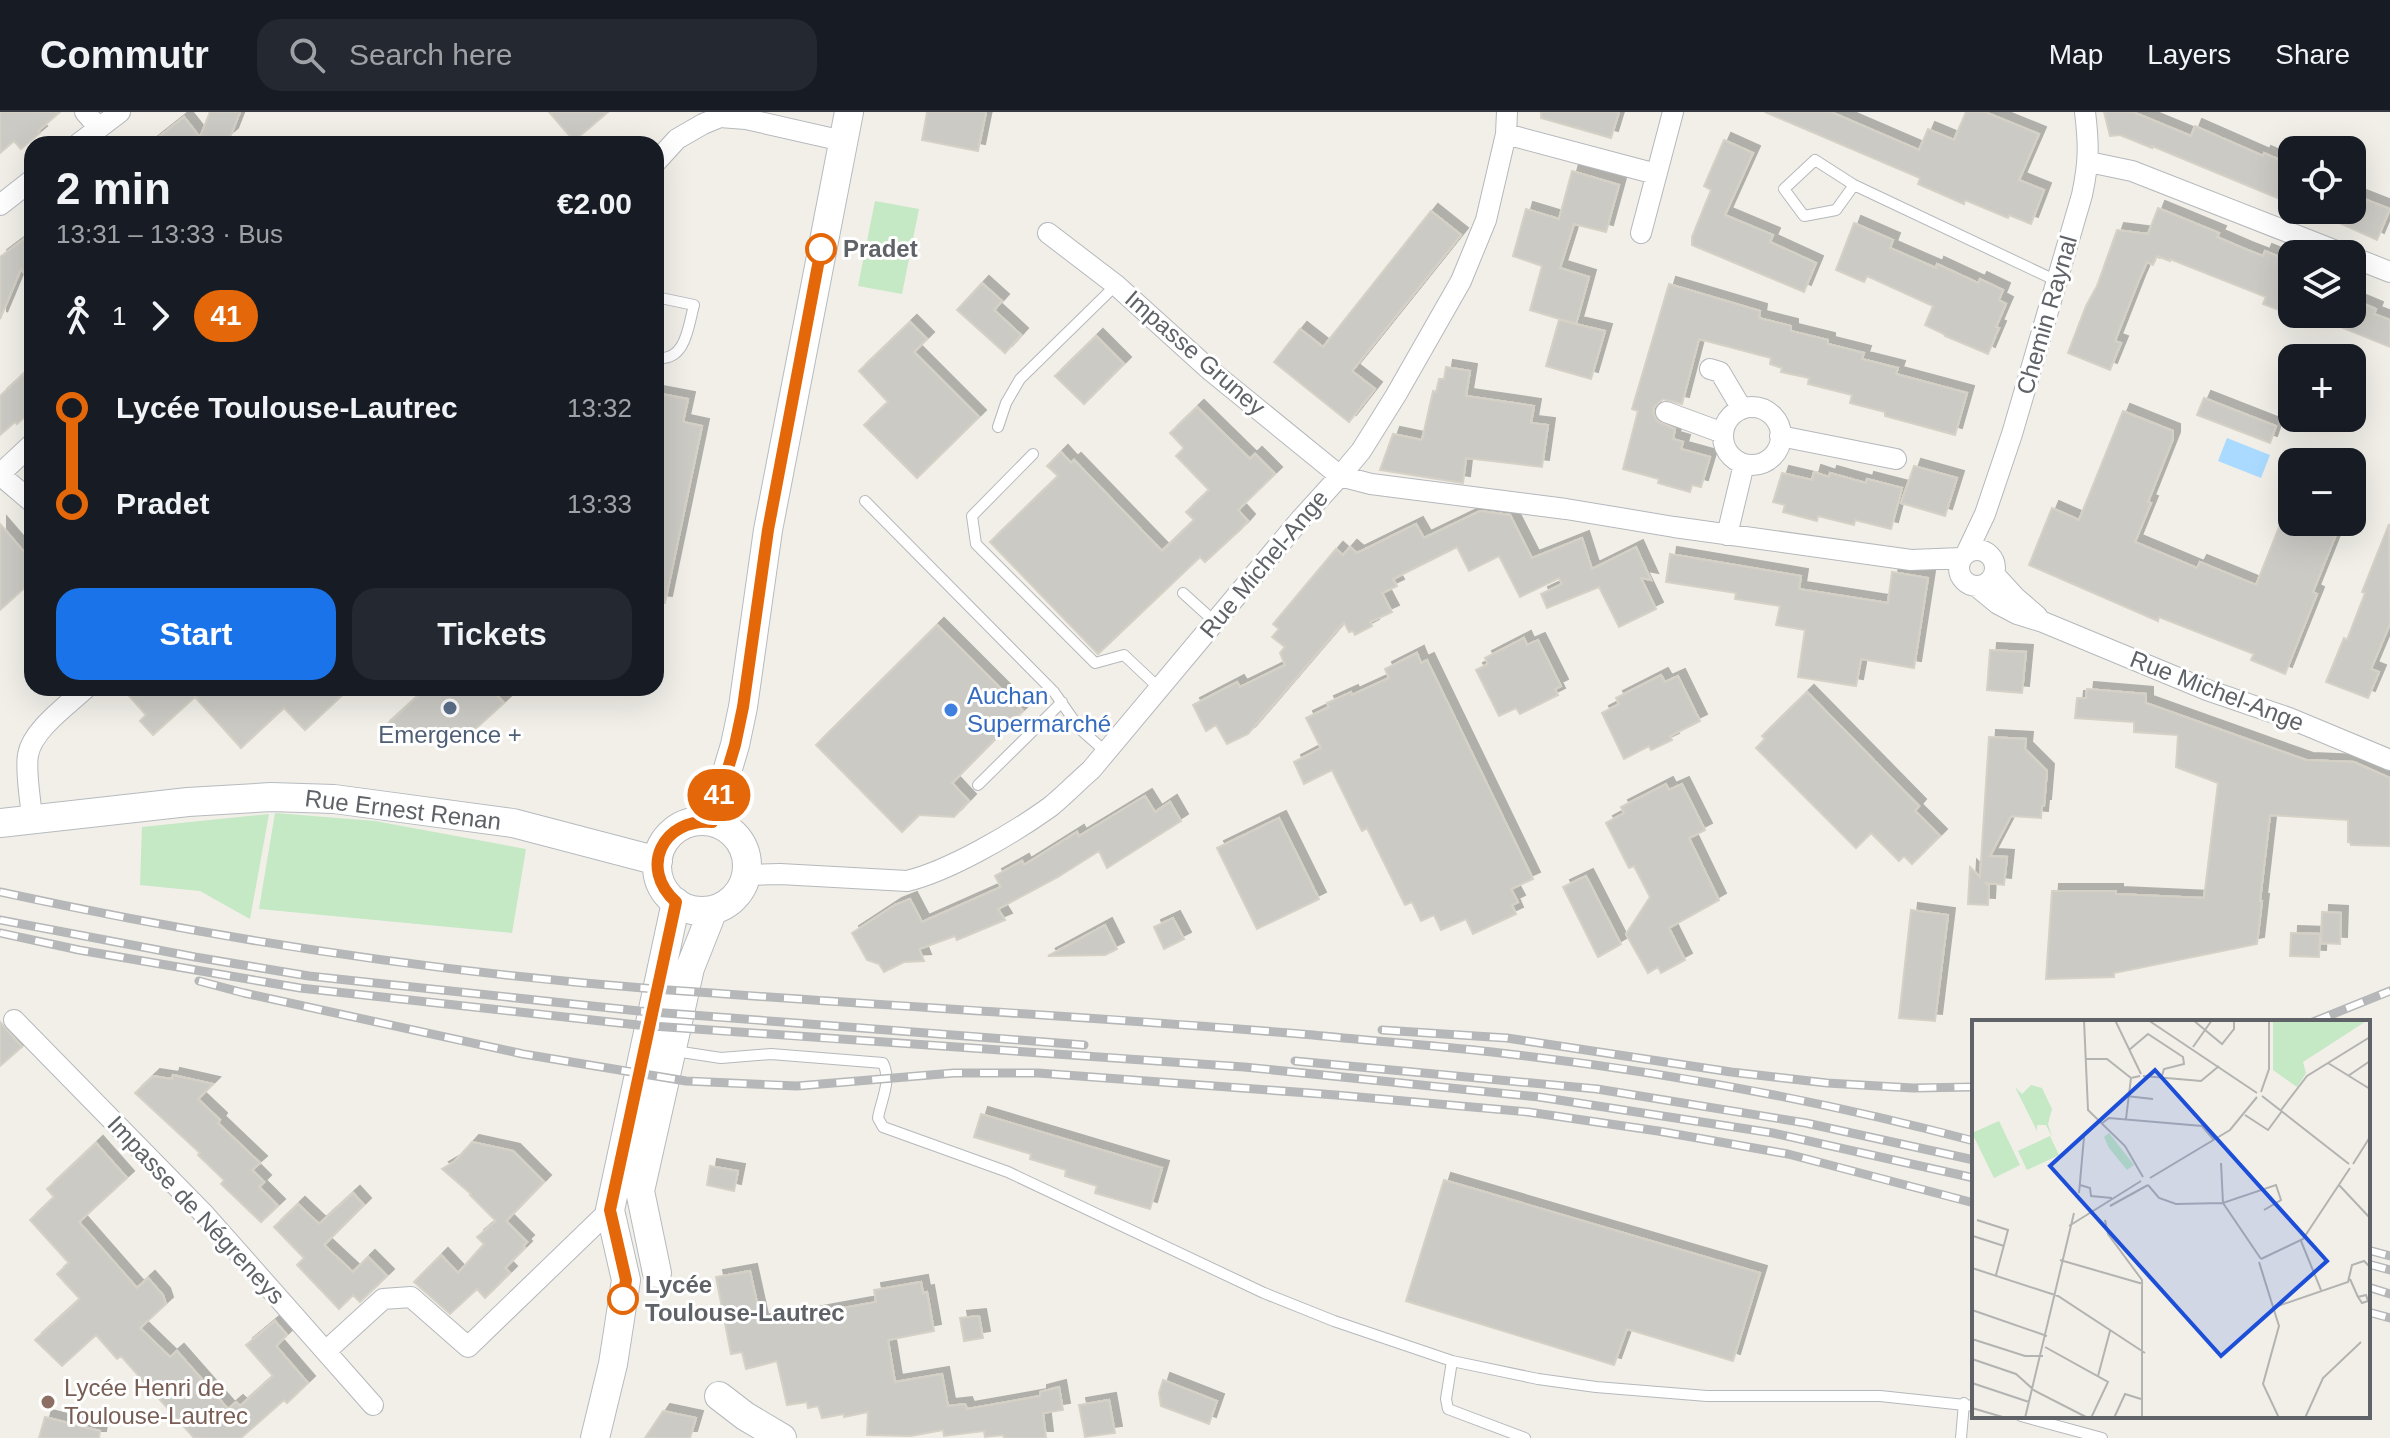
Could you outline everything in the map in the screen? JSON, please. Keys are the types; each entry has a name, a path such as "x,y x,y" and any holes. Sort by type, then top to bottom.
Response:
{"street":[{"path":"85,112 99,128"},
{"path":"88,136 120,112"},
{"path":"712,822 743,707 768,530 849,112"},
{"path":"1340,476 1361,451 1396,395 1461,281 1486,220 1506,134 1507,112"},
{"path":"1641,233 1673,112"},
{"name":"Chemin Raynal","path":"1964,556 1985,514 2057,281 2089,162 2085,112"},
{"path":"664,153 677,139 720,117 746,119 843,141"},
{"path":"1506,134 1656,174"},
{"path":"2089,162 2132,171 2308,240"},
{"path":"0,205 24,186"},
{"name":"Impasse Gruney","path":"1048,233 1116,285 1211,371 1340,476"},
{"path":"2366,263 2390,272"},
{"path":"1710,369 1720,372 1742,409"},
{"path":"1760,408 1768,412 1779,427 1779,446 1765,462 1744,464 1726,449 1723,433 1729,419 1742,409 1760,408"},
{"path":"1666,412 1723,433"},
{"path":"1780,436 1896,459"},
{"path":"24,452 0,474 24,495"},
{"path":"1727,535 1744,464"},
{"name":"Rue Michel-Ange","path":"746,875 907,881 991,844 1051,806 1091,770 1340,476 1371,484 1566,509 1911,560 1964,556 1976,550 1992,565 2015,597 2043,622"},
{"name":"Chemin Raynal","path":"1985,514 1992,565"},
{"path":"1964,556 1959,570 1970,584 1987,583 1992,565"},
{"name":"Rue Michel-Ange","path":"1911,560 1970,584 2017,614 2389,758"},
{"path":"32,820 27,757 31,745 41,730 77,696"},
{"name":"Rue Ernest Renan","path":"0,823 188,802 271,797 334,799 513,823 658,861"},
{"path":"699,821 712,822 736,836 747,861 746,875 734,897 713,910 687,909 667,894 661,884 658,861 661,849 675,830 699,821"},
{"path":"595,1438 613,1364 626,1280 610,1210 676,902"},
{"path":"657,1273 640,1191 690,968 713,910"},
{"name":"Impasse de Négreneys","path":"9,1018 205,1215 373,1405"},
{"path":"326,1351 383,1299 411,1297 468,1347 610,1210"},
{"path":"719,1396 782,1438"}],"lane":[{"path":"1854,185 1836,210 1804,216 1784,189 1815,160 1854,185 2057,281"},
{"path":"998,427 1006,403 1020,379 1116,285"},
{"path":"664,299 694,305 683,347 675,356 664,358"},
{"path":"1033,454 972,516 976,544 1095,663 1124,655 1159,688"},
{"path":"865,501 1054,692 1080,729 1106,752"},
{"path":"1183,593 1215,622"},
{"path":"978,785 1062,702"},
{"path":"672,1050 721,1058 771,1054 883,1063 887,1078 878,1118 883,1127 1008,1172 1264,1293 1334,1321 1452,1361 1538,1379 1707,1396 1880,1396 1969,1404 1961,1438"},
{"path":"1452,1361 1446,1399 1448,1409 1525,1438"},
{"path":"2028,1418 2102,1438"}],"green space":[{"path":"875,201 919,209 902,294 858,286"},
{"path":"275,813 375,821 526,849 512,933 259,909"},
{"path":"269,814 250,919 200,891 140,885 142,827"}],"water":[{"path":"2227,438 2270,455 2261,478 2218,461"}],"building":[{"path":"0,112 60,112 36,136 24,136 21,149 14,141 0,153"},
{"path":"210,112 240,112 230,136 200,136"},
{"path":"549,112 608,112 580,136 570,136"},
{"path":"927,112 986,112 978,151 922,140"},
{"path":"1541,112 1619,112 1611,138 1541,118"},
{"path":"1765,112 1831,112 1919,150 1928,129 1954,140 1966,112 1985,112 2039,134 2019,180 2044,190 2031,224 2009,215 2008,218 1965,200 1964,204 1918,184 1920,178"},
{"path":"2104,112 2133,112 2191,136 2195,126 2263,156 2264,153 2278,159 2278,198 2152,146 2120,135 2110,136"},
{"path":"184,117 199,136 160,136"},
{"path":"1724,140 1753,153 1725,215 1773,235 1770,242 1816,263 1804,292 1692,245 1692,237 1711,190 1704,186"},
{"path":"1572,171 1619,185 1606,232 1574,224 1560,268 1589,277 1576,324 1530,310 1542,266 1513,256 1526,209 1559,219"},
{"path":"2366,200 2390,209 2377,240 2342,224 2366,224"},
{"path":"2158,208 2219,233 2217,237 2245,249 2263,256 2265,251 2278,256 2278,310 2263,304 2266,297 2157,256 2153,265 2147,262 2139,280 2115,341 2121,343 2110,370 2068,353 2117,230 2148,234"},
{"path":"1431,211 1461,235 1352,371 1375,389 1349,422 1274,362 1300,329 1323,347"},
{"path":"1854,223 1893,240 1890,248 1936,268 1937,264 1978,283 1980,279 2003,290 1999,300 2006,304 1988,354 1925,325 1933,306 1867,276 1864,282 1836,270"},
{"path":"24,239 24,273 21,269 0,319 0,257"},
{"path":"982,283 1002,301 994,310 1021,335 1005,353 957,310"},
{"path":"1669,284 1760,311 1759,318 1791,326 1791,331 1828,340 1828,344 1864,353 1862,359 1898,368 1896,374 1967,393 1955,435 1850,403 1852,395 1808,384 1809,378 1781,372 1782,368 1770,364 1771,358 1699,339 1682,404 1663,399 1654,407 1653,413 1657,421 1675,429 1673,439 1683,442 1681,449 1710,457 1701,487 1692,485 1690,492 1623,469 1638,411 1632,409"},
{"path":"2366,305 2376,309 2374,314 2390,320 2390,347 2343,328 2366,328"},
{"path":"1559,320 1605,331 1591,379 1546,366"},
{"path":"910,322 927,339 914,352 979,417 917,478 864,425 888,402 859,371"},
{"path":"1096,336 1124,364 1084,404 1055,376"},
{"path":"1446,367 1470,371 1466,396 1534,406 1531,423 1548,425 1542,467 1466,458 1463,483 1380,470 1393,434 1422,440 1433,391 1436,392 1439,379 1444,379"},
{"path":"24,374 24,417 0,435 0,396"},
{"path":"664,394 688,399 683,422 702,426 665,603"},
{"path":"2204,398 2276,426 2270,443 2197,415"},
{"path":"1197,407 1250,459 1255,454 1275,474 1238,510 1248,521 1241,529 1205,562 1200,557 1098,654 990,542 1058,476 1047,466 1061,452 1071,463 1074,460 1162,551 1194,520 1186,512 1209,490 1176,456 1184,448 1170,433"},
{"path":"2123,411 2173,431 2173,439 2135,542 2197,568 2200,562 2256,585 2278,530 2278,536 2335,536 2313,592 2317,594 2285,674 2251,660 2254,654 2159,617 2158,621 2029,565 2052,508 2079,520"},
{"path":"1914,466 1957,478 1945,516 1901,503"},
{"path":"1814,472 1866,483 1867,479 1902,488 1891,529 1855,520 1854,525 1818,516 1817,521 1783,512 1785,505 1773,502 1782,473 1812,480"},
{"path":"1480,511 1510,515 1532,558 1582,538 1592,569 1636,547 1651,580 1641,578 1656,609 1619,627 1599,587 1547,608 1541,594 1562,584 1559,578 1520,597 1499,556 1469,571 1457,547 1393,579 1397,586 1382,593 1392,612 1370,622 1372,626 1355,635 1353,631 1349,632 1344,622 1248,734 1227,744 1216,725 1206,731 1193,705 1237,682 1240,687 1285,665 1280,653 1285,647 1272,637 1279,629 1273,624 1336,549 1343,555 1350,547 1357,553 1416,524 1424,538"},
{"path":"0,524 24,552 24,588 0,610"},
{"path":"2389,524 2390,624 2371,669 2379,672 2368,698 2326,682 2344,638 2347,640"},
{"path":"1670,554 1801,576 1799,589 1888,603 1892,572 1928,578 1914,668 1861,659 1856,686 1798,677 1805,630 1776,625 1780,606 1735,599 1736,593 1666,582"},
{"path":"937,625 1023,711 952,783 969,801 954,817 919,815 902,832 816,745"},
{"path":"1524,638 1527,645 1538,640 1561,686 1555,689 1558,695 1520,714 1516,708 1499,716 1476,670 1488,664 1485,658"},
{"path":"1990,650 2026,652 2022,693 1987,690"},
{"path":"1417,653 1421,663 1427,660 1533,879 1511,889 1518,902 1512,905 1516,914 1473,934 1466,919 1441,930 1434,915 1421,921 1412,902 1405,905 1367,828 1362,831 1332,770 1304,784 1294,762 1321,748 1306,718 1329,707 1327,703 1389,678 1385,669"},
{"path":"1661,675 1665,682 1678,676 1700,721 1670,736 1672,740 1651,750 1649,746 1624,759 1602,713 1619,704 1616,698"},
{"path":"2087,689 2146,694 2146,703 2306,760 2354,762 2390,778 2390,846 2351,845 2348,842 2348,820 2270,815 2257,944 2114,973 2114,977 2046,979 2052,891 2116,891 2116,894 2204,898 2218,783 2176,767 2178,735 2134,732 2134,722 2075,718 2077,698 2086,698"},
{"path":"1807,692 1919,806 1915,811 1940,836 1912,864 1904,856 1899,861 1871,833 1856,848 1756,748 1765,739 1762,736"},
{"path":"129,696 341,696 305,730 284,708 241,748 195,697 153,735 140,721 146,715"},
{"path":"418,696 497,696 504,703 460,743 417,738 417,732 384,727"},
{"path":"1989,737 2026,739 2025,749 2047,771 2044,806 2041,818 2011,816 1990,856 2007,857 2004,885 1986,883 1989,886 1988,905 1968,904 1970,867 1980,877"},
{"path":"1666,784 1669,790 1682,784 1705,830 1689,838 1719,900 1669,928 1685,960 1661,973 1658,967 1648,973 1626,934 1650,897 1634,866 1629,868 1606,823 1624,813 1621,807"},
{"path":"1145,796 1155,812 1170,802 1181,821 1107,868 1099,851 998,909 1005,920 957,940 955,936 919,949 924,961 904,962 884,972 879,964 867,960 852,933 895,905 910,899 922,922 1001,887 995,876 1022,861 1024,865 1077,832 1079,836"},
{"path":"1279,818 1319,899 1257,929 1217,848"},
{"path":"1586,876 1621,944 1598,957 1563,887"},
{"path":"1911,910 1948,915 1935,1021 1899,1018"},
{"path":"2322,912 2341,913 2340,944 2321,943"},
{"path":"1173,918 1184,939 1164,949 1154,927"},
{"path":"1105,925 1117,949 1105,955 1048,956"},
{"path":"2291,933 2320,934 2319,957 2290,956"},
{"path":"0,1022 22,1047 0,1066"},
{"path":"173,1075 213,1084 198,1099 260,1163 252,1170 264,1182 259,1187 278,1206 261,1222 221,1184 224,1180 198,1155 200,1153 135,1093 153,1076 172,1079"},
{"path":"981,1114 1162,1168 1150,1209 1095,1193 1097,1186 1065,1176 1066,1170 1030,1159 1031,1154 974,1137"},
{"path":"472,1142 513,1151 544,1182 506,1221 527,1242 505,1268 510,1273 485,1298 477,1289 450,1314 414,1282 441,1255 458,1273 484,1244 477,1237 496,1221 442,1169 455,1161"},
{"path":"96,1143 127,1178 79,1222 137,1288 148,1278 163,1295 166,1304 140,1328 170,1357 177,1351 228,1409 236,1402 240,1406 273,1376 246,1345 275,1321 287,1335 276,1346 308,1383 241,1438 194,1438 121,1356 117,1359 96,1335 62,1366 35,1340 80,1299 57,1274 69,1263 30,1220 54,1197 47,1189"},
{"path":"710,1166 738,1171 734,1191 707,1185"},
{"path":"1444,1180 1760,1273 1733,1361 1627,1329 1614,1365 1406,1301"},
{"path":"353,1193 364,1205 324,1245 353,1272 368,1257 387,1276 360,1302 353,1295 339,1309 297,1265 304,1258 274,1227 298,1204 319,1224"},
{"path":"750,1271 761,1321 767,1322 876,1302 874,1290 921,1282 923,1293 927,1292 934,1331 888,1340 895,1382 942,1374 948,1406 965,1404 967,1409 1040,1396 1040,1392 1059,1387 1063,1410 1043,1413 1046,1438 1004,1438 1003,1435 985,1437 984,1431 944,1436 943,1430 911,1436 867,1435 868,1412 822,1418 818,1406 808,1408 807,1402 787,1405 777,1361 746,1369 742,1352 731,1354 716,1277"},
{"path":"979,1316 983,1338 964,1341 960,1318"},
{"path":"1163,1380 1217,1401 1209,1424 1161,1406 1159,1393"},
{"path":"1109,1400 1115,1433 1085,1437 1079,1405"},
{"path":"663,1411 696,1418 690,1438 645,1438"},
{"path":"45,1417 100,1431 99,1438 39,1438"}],"railway":[{"path":"0,892 160,924 320,951 562,981 1313,1035 1553,1059 1795,1099 1972,1140"},
{"path":"0,920 309,976 639,1011 1084,1045"},
{"path":"0,933 79,950 300,988 638,1025 1244,1067 1539,1097 1773,1133 1972,1178"},
{"path":"199,981 523,1054 686,1081 797,1086 954,1073 1038,1073 1528,1112 1788,1154 1972,1202"},
{"path":"2318,1020 2390,991"},
{"path":"1382,1030 1507,1038 1731,1072 1827,1083 1913,1088 1972,1087"},
{"path":"1295,1061 1597,1089 1806,1123 1972,1160"},
{"path":"2370,1251 2390,1256"},
{"path":"2370,1265 2390,1270"},
{"path":"2370,1288 2390,1294"},
{"path":"2370,1313 2390,1318"}],"bus line":[{"name":"41","path":"623,1299 626,1280 610,1210 676,902 661,884 658,861 667,838 675,830 699,821 712,822 735,745 768,530 821,249"}],"place":[{"name":"Pradet","path":"821,249"},
{"name":"Emergence +","path":"450,708"},
{"name":"Auchan Supermarché","path":"951,710"},
{"name":"Lycée Toulouse-Lautrec","path":"623,1299"},
{"name":"Lycée Henri de Toulouse-Lautrec","path":"48,1402"}]}
